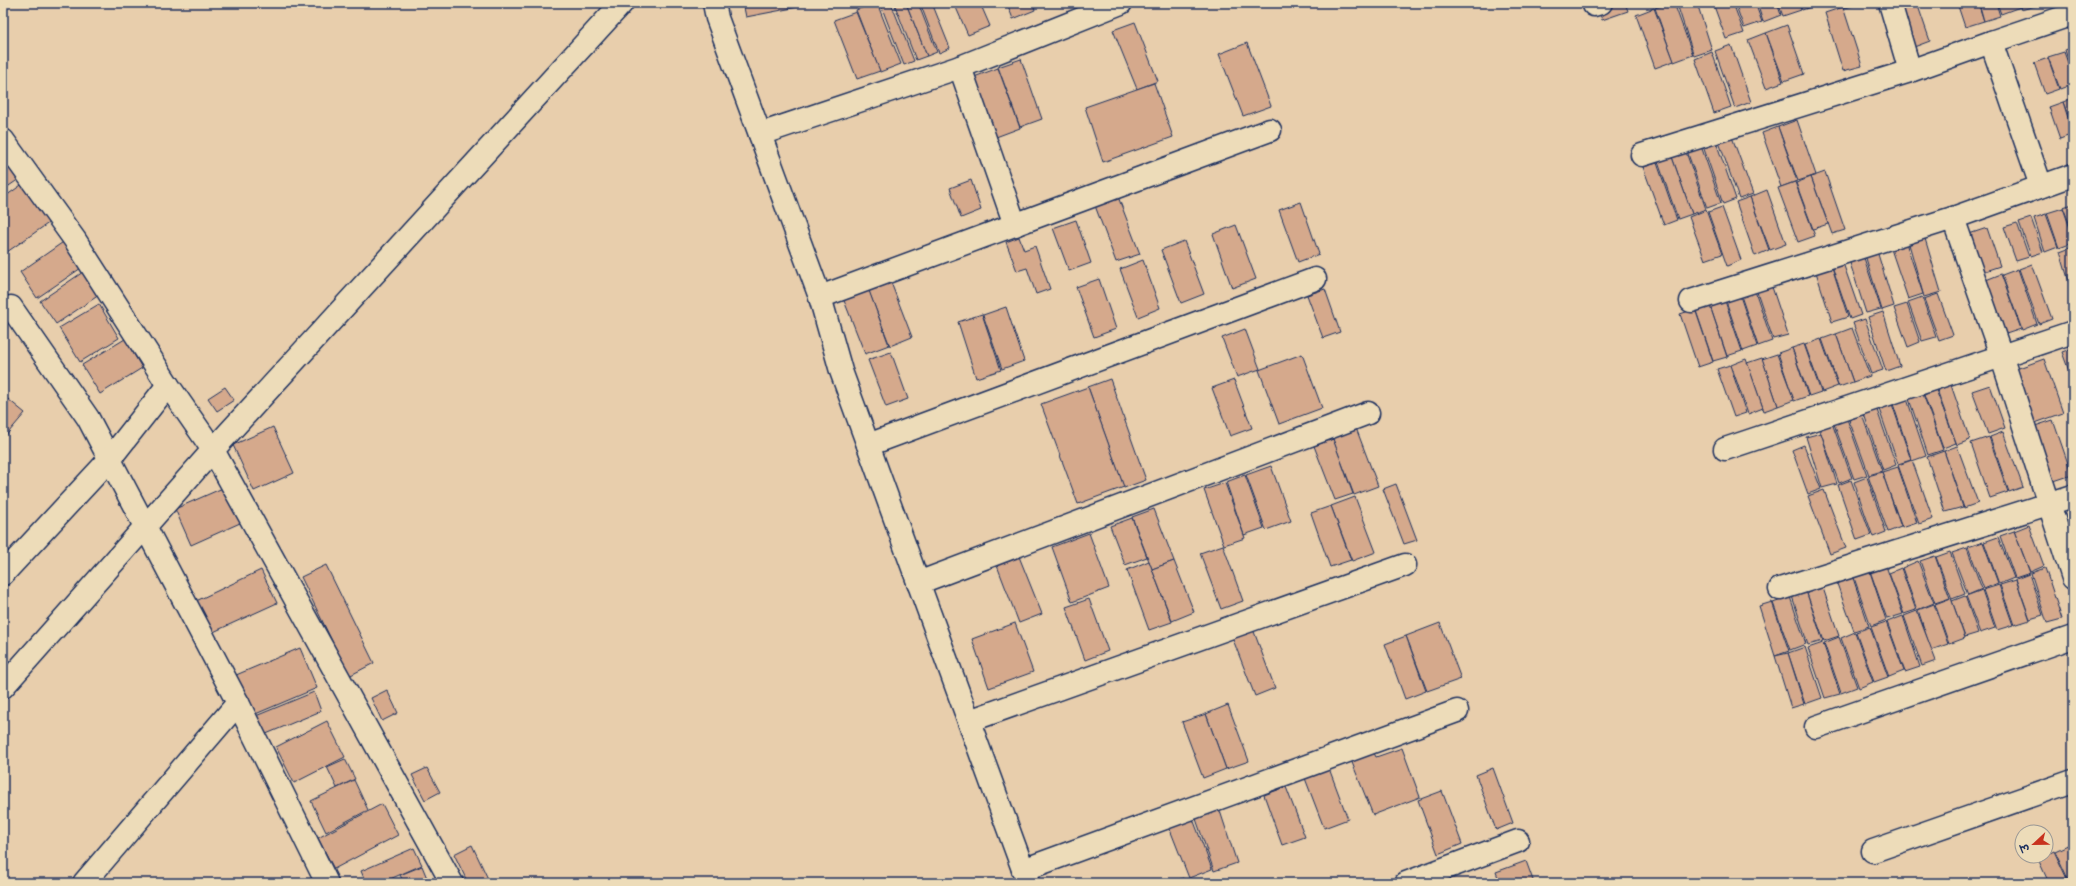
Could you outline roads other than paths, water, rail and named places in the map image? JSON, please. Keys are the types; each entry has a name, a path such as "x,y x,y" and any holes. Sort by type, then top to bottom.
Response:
{"street":[{"path":"3,687 213,450 622,3"},
{"path":"714,3 717,18 820,297 841,372 1026,876 1457,711"},
{"path":"760,134 960,67 1121,3"},
{"path":"1890,3 1910,71"},
{"path":"1642,155 1910,71 2073,14"},
{"path":"1991,42 2041,186"},
{"path":"960,67 1015,225"},
{"path":"820,297 1270,130"},
{"path":"3,140 75,240 168,385 213,450 452,883"},
{"path":"1691,301 1953,218 2073,175"},
{"path":"1953,218 2001,355 2073,578"},
{"path":"868,445 1315,279"},
{"path":"6,306 88,418 238,703 323,881"},
{"path":"1725,449 2073,332"},
{"path":"3,574 109,460 168,385"},
{"path":"918,583 1368,413"},
{"path":"1780,589 2073,496"},
{"path":"969,721 1405,565"},
{"path":"1816,727 2073,637"},
{"path":"84,883 238,703"},
{"path":"1873,851 2073,781"},
{"path":"1406,883 1518,841"}]}
